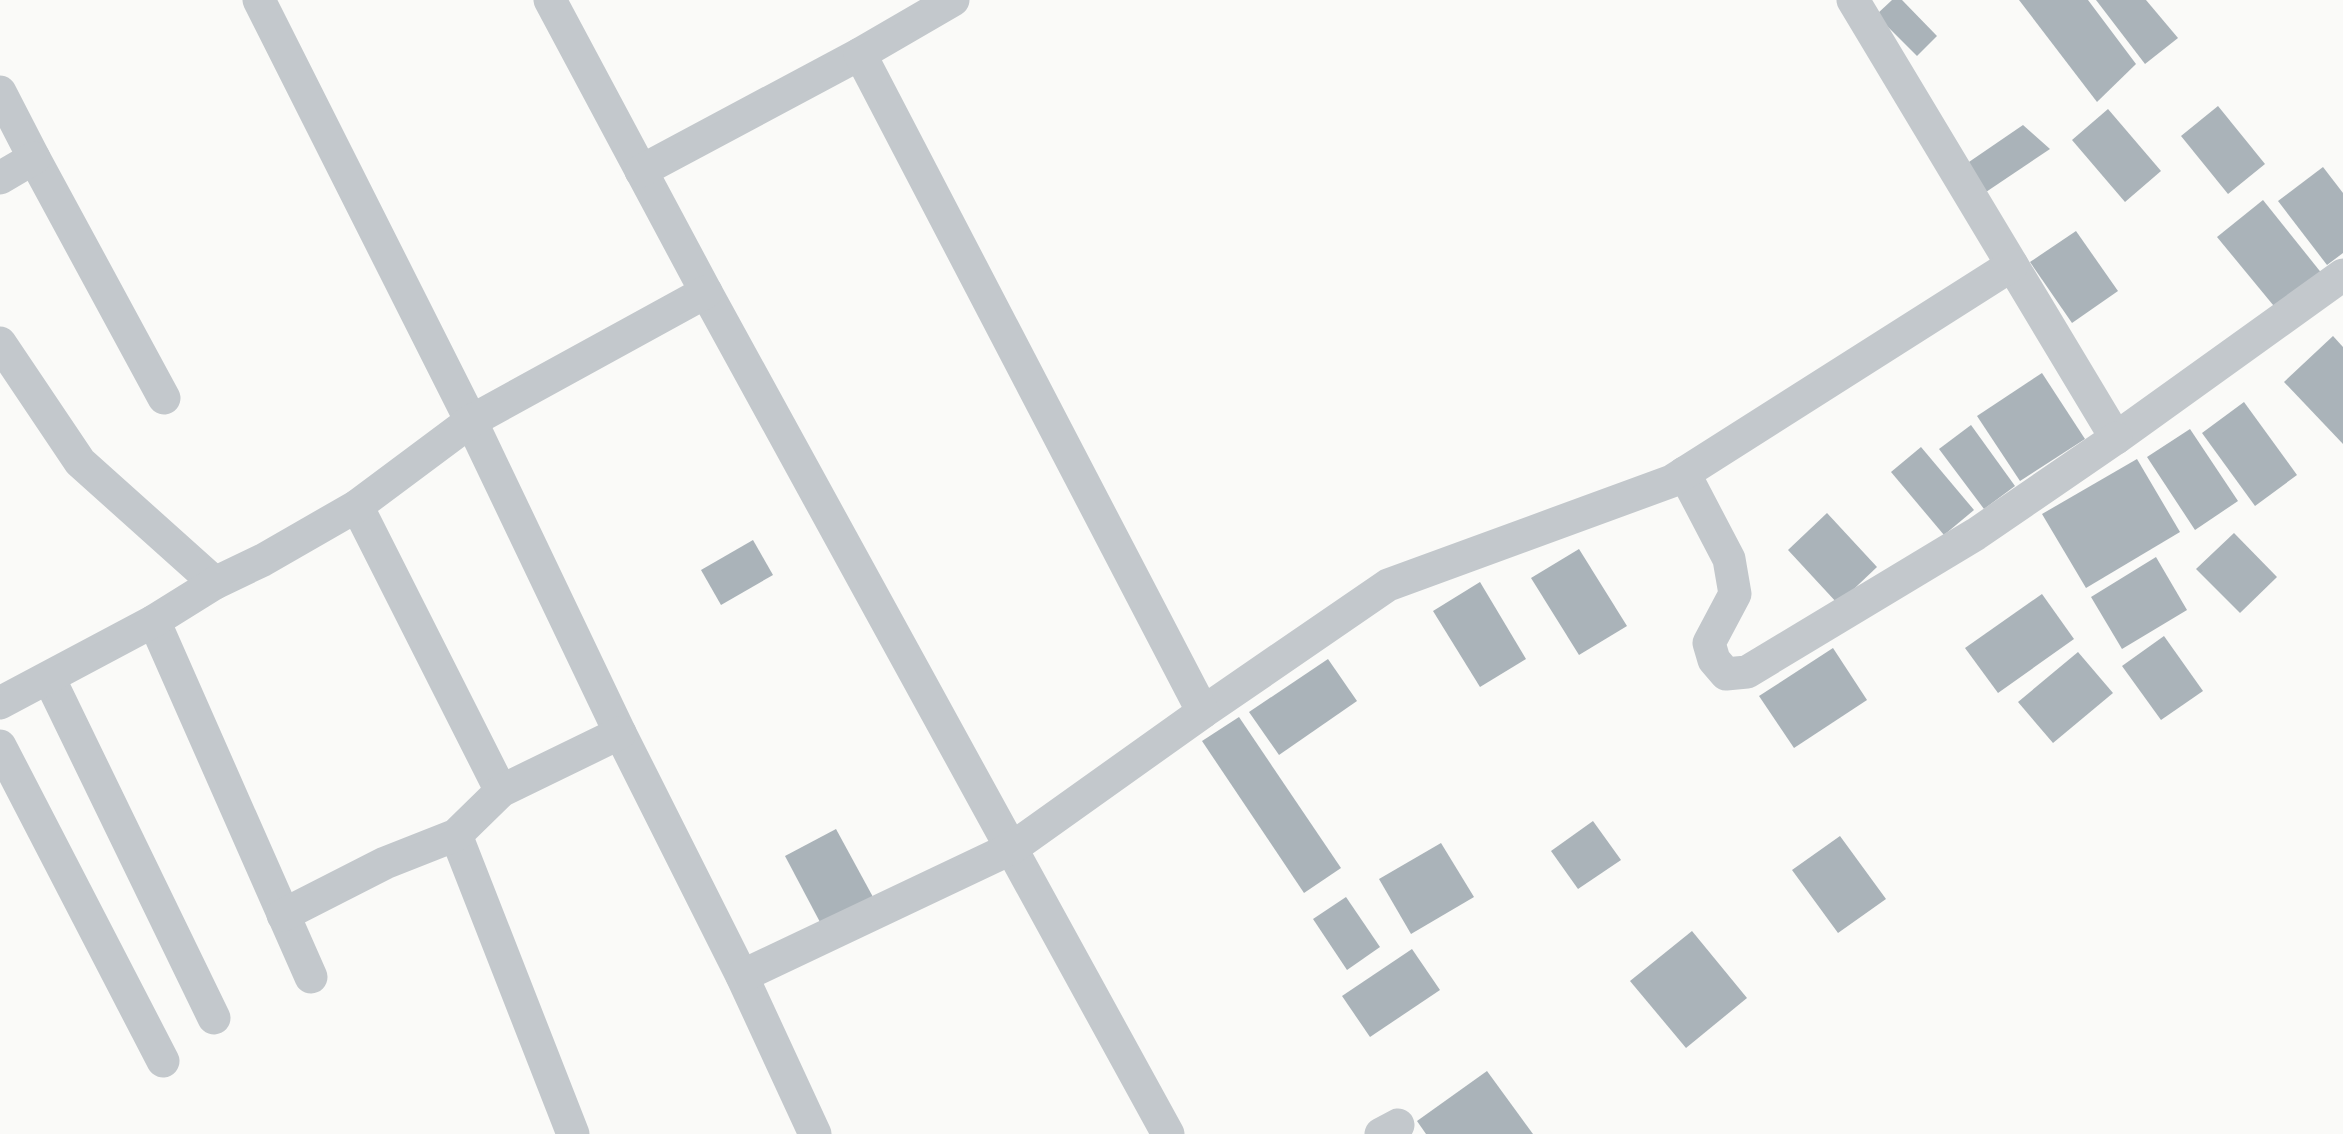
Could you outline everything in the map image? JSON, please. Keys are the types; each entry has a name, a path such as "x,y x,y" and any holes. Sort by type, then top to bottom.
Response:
{"street":[{"path":"259,0 471,421 620,733 742,976 815,1134"},
{"path":"550,0 706,292 1168,1134"},
{"path":"641,171 860,54 953,0"},
{"path":"1853,0 2116,438"},
{"path":"860,54 1203,712"},
{"path":"0,92 164,398"},
{"path":"0,178 34,158"},
{"path":"742,976 1012,848 1203,712 1388,585 1672,481 2012,265"},
{"path":"1684,474 1729,559 1735,594 1709,643 1714,660 1726,674 1746,672 1976,534 2116,438 2343,275"},
{"path":"0,703 154,621 215,584 263,560 357,506 471,421 706,292"},
{"path":"0,343 80,462 215,584"},
{"path":"357,506 501,791"},
{"path":"154,621 311,977"},
{"path":"49,678 214,1018"},
{"path":"283,915 385,863 456,835 501,791 620,733"},
{"path":"0,746 163,1061"},
{"path":"456,835 573,1134"}],"building":[{"path":"1892,0 1902,0 1937,36 1917,56 1876,15"},
{"path":"2019,0 2088,0 2136,64 2097,102"},
{"path":"2096,0 2146,0 2178,38 2145,64"},
{"path":"2218,106 2265,164 2228,194 2181,136"},
{"path":"2108,109 2161,171 2125,202 2072,140"},
{"path":"2023,125 2050,149 1986,192 1966,164"},
{"path":"2323,167 2343,193 2343,253 2327,265 2278,201"},
{"path":"2263,200 2323,275 2278,311 2217,237"},
{"path":"2076,231 2118,291 2072,323 2030,262"},
{"path":"2333,336 2343,347 2343,444 2284,382"},
{"path":"2042,373 2085,439 2020,481 1977,416"},
{"path":"2244,402 2297,475 2255,506 2202,433"},
{"path":"1971,425 2015,486 1984,509 1939,449"},
{"path":"2190,429 2238,501 2195,530 2147,457"},
{"path":"1921,447 1974,510 1944,535 1891,472"},
{"path":"2137,459 2180,532 2086,588 2042,514"},
{"path":"1827,513 1877,567 1838,604 1788,550"},
{"path":"2234,533 2277,577 2240,613 2196,569"},
{"path":"753,540 773,575 721,605 701,570"},
{"path":"1579,549 1627,626 1579,655 1531,578"},
{"path":"2156,557 2187,610 2122,649 2091,597"},
{"path":"1480,582 1526,659 1480,687 1433,611"},
{"path":"2042,594 2074,639 1998,693 1965,648"},
{"path":"2164,636 2203,691 2161,720 2122,666"},
{"path":"1833,648 1867,700 1794,748 1759,696"},
{"path":"2078,652 2113,693 2053,743 2018,702"},
{"path":"1328,659 1357,701 1279,755 1249,712"},
{"path":"1239,717 1341,868 1304,893 1202,741"},
{"path":"1593,821 1621,860 1578,889 1551,851"},
{"path":"836,829 873,897 821,924 785,856"},
{"path":"1840,836 1886,899 1838,933 1792,870"},
{"path":"1441,843 1474,897 1411,934 1379,879"},
{"path":"1346,897 1380,947 1347,970 1313,919"},
{"path":"1692,931 1747,998 1686,1048 1630,981"},
{"path":"1412,949 1440,990 1370,1037 1342,996"},
{"path":"1487,1071 1533,1134 1426,1134 1417,1121"}]}
